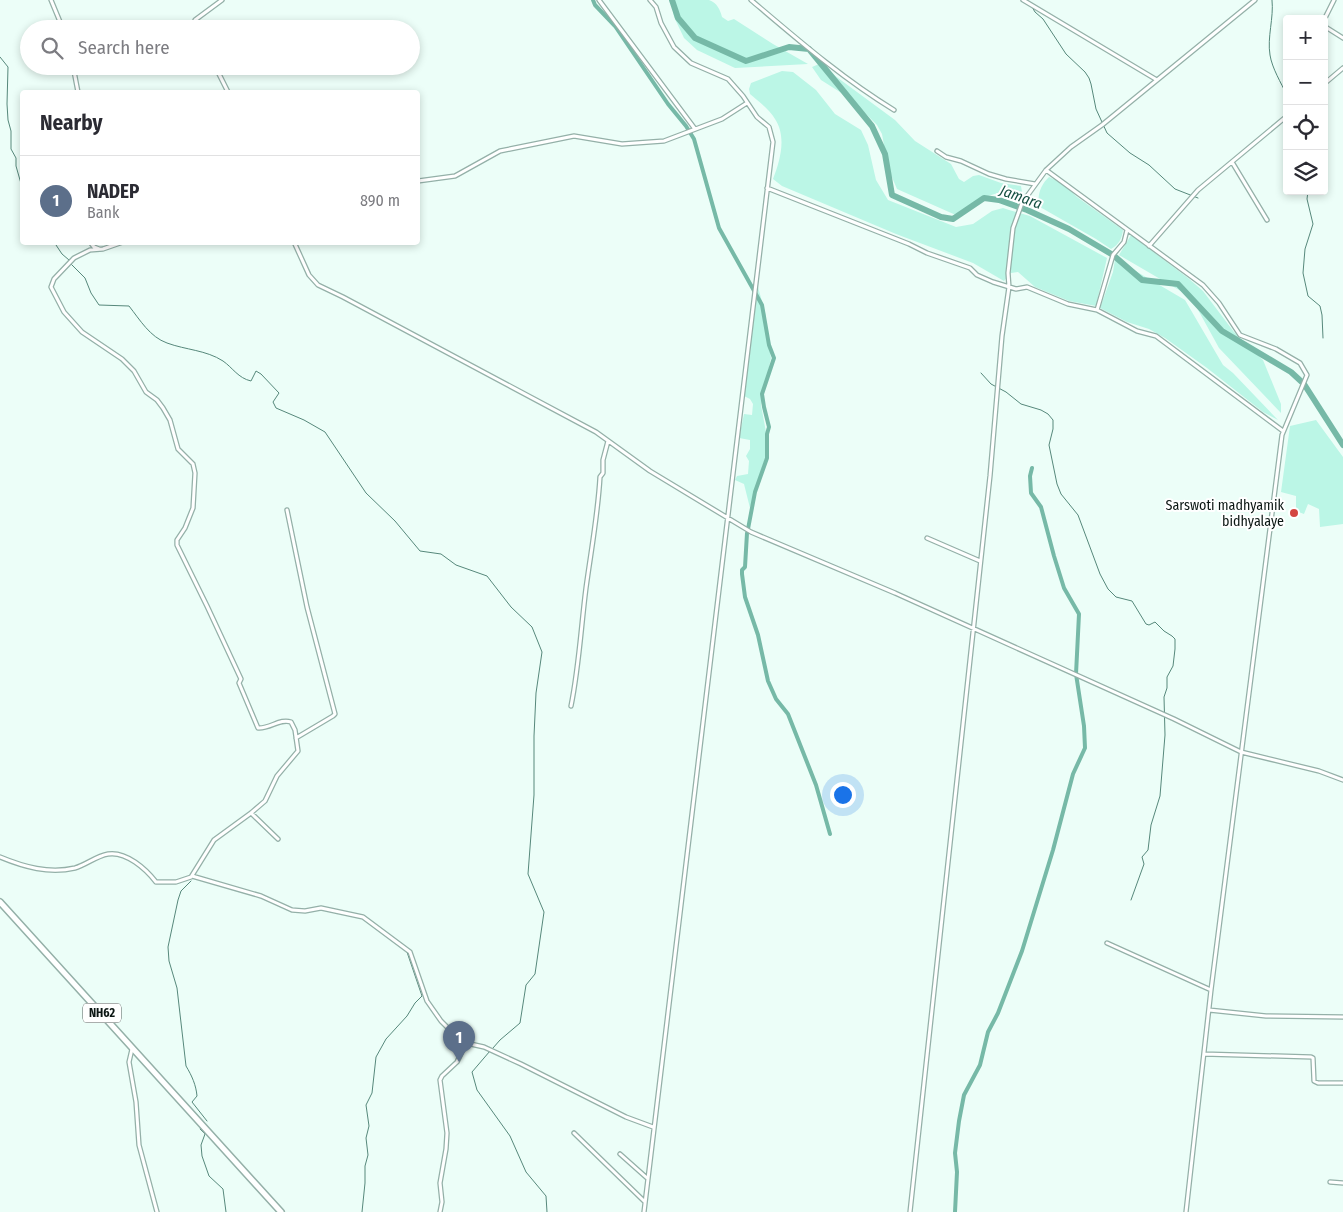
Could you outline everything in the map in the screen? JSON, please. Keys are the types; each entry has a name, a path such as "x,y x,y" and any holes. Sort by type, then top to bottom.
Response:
{"main road":[{"name":"NH62","path":"0,902 281,1212"}],"street":[{"path":"51,0 59,20"},
{"path":"195,20 222,0"},
{"path":"599,0 695,129"},
{"path":"644,1212 773,142 769,127 756,117 728,79 691,64 680,54 671,42 661,23 656,7 650,0"},
{"path":"752,0 812,52 867,93 894,110"},
{"path":"1023,0 1157,80"},
{"path":"910,1212 980,561 1002,336 1009,287 1008,273 1012,228 1022,203 1046,170 1071,147 1255,0"},
{"path":"1326,15 1334,0"},
{"path":"1328,29 1343,38"},
{"path":"1328,81 1343,68"},
{"path":"75,75 78,90"},
{"path":"220,75 227,90"},
{"path":"420,181 455,176 500,151 574,136 622,144 664,141 728,117 747,103"},
{"path":"1149,246 1198,190 1283,119"},
{"path":"937,151 946,157 961,161 989,174 1035,184"},
{"path":"1232,162 1268,220"},
{"path":"1046,170 1203,285 1219,303 1240,335 1276,349 1300,363 1307,375 1283,431 1211,990 1186,1212"},
{"path":"767,188 909,244 927,253 970,268 977,275 1009,287 1016,289 1027,287 1068,304 1097,310 1137,331 1156,336 1283,431"},
{"path":"1097,310 1113,255 1124,242 1127,230"},
{"path":"92,245 103,249"},
{"path":"0,857 22,866 48,870 75,868 108,854 122,856 139,865 156,882 184,881 192,876 214,840 252,813 265,801 276,776 298,750 292,722 286,720 258,728 239,683 240,680 208,606 177,545 177,540 185,528 193,508 195,473 193,464 178,449 170,420 157,400 146,392 134,371 122,359 82,332 64,312 52,291 51,287 54,279 74,258 90,250 103,249 114,245"},
{"path":"295,245 309,275 318,285 588,427 650,472 751,532 895,593 1076,674 1241,752 1319,771 1343,780"},
{"path":"570,706 599,505 600,477 603,473 603,460 608,440"},
{"path":"287,510 307,607 335,714 296,738"},
{"path":"927,538 980,561"},
{"path":"252,813 278,839"},
{"path":"192,876 262,896 292,910 305,911 321,908 363,917 410,952 427,1001 441,1021 466,1043 484,1047 626,1117 653,1127"},
{"path":"1106,943 1211,990"},
{"path":"1209,1010 1266,1016 1343,1017"},
{"path":"440,1212 442,1202 440,1182 447,1133 440,1080 457,1062 466,1043"},
{"path":"132,1046 129,1062 136,1102 139,1145 157,1212"},
{"path":"1204,1054 1311,1057 1313,1058 1314,1081 1318,1083 1343,1083"},
{"path":"574,1133 645,1201"},
{"path":"620,1154 647,1178"},
{"path":"1330,1182 1343,1183"}],"green space":[{"path":"671,0 712,1 718,7 722,17 728,21 734,19 808,64 735,68 697,50 684,38 674,17"},
{"path":"819,64 895,120 915,141 951,164 959,179 964,182 973,176 979,175 1001,183 1021,186 1022,192 1005,192 986,197 958,216 897,189 888,168 882,134 877,125 851,99 821,80 812,67"},
{"path":"782,71 793,72 816,90 835,114 861,130 868,145 876,180 888,200 956,227 973,224 992,211 1003,208 1030,216 1107,258 1096,306 1069,301 1035,287 1018,272 1011,273 1004,281 973,263 896,234 782,186 773,179 781,149 779,126 770,112 750,94 749,89 751,83"},
{"path":"1049,177 1064,184 1077,197 1123,230 1118,243 1111,249 1040,207 1040,191"},
{"path":"1131,235 1203,291 1234,332 1263,360 1281,404 1281,413 1219,348 1191,297 1119,255"},
{"path":"1115,259 1185,300 1223,365 1278,420 1263,412 1165,338 1100,308 1113,272"},
{"path":"758,287 766,316 766,331 771,358 761,405 766,432 765,458 750,508 744,484 735,480 737,476 748,474 749,461 746,456 750,449 750,440 739,438 744,414 752,415 753,404 750,399 744,396"},
{"path":"1316,420 1343,457 1343,524 1320,527 1319,509 1308,504 1304,514 1296,511 1296,496 1281,492 1290,426"}],"waterway":[{"path":"593,0 595,5 615,26 694,139 719,228 762,305 769,345 774,358 762,394 769,427 767,434 767,458 755,492 748,529"},
{"name":"Jamara","path":"672,0 678,18 695,38 746,61 789,47 809,49 872,126 885,154 892,195 941,217 953,219 984,198 999,200 1069,229 1113,255 1142,280 1178,284 1222,331 1291,372 1304,384 1343,445"},
{"path":"1272,0 1269,41 1270,55 1283,87"},
{"path":"1032,7 1043,19 1066,54 1089,78 1096,109 1107,133 1130,153 1149,165 1175,189 1198,198"},
{"path":"0,57 8,67 7,104 11,131 11,149 16,158 20,180"},
{"path":"1308,195 1313,224 1305,249 1303,273 1308,296 1320,306 1323,338"},
{"path":"56,245 69,260"},
{"path":"71,264 85,278 91,293 99,305 129,306 155,337 167,343 216,357 246,380 251,381 256,371 261,374 279,393 273,402 276,408 304,420 325,432 366,493 395,521 420,551 441,554 456,565 487,576 511,607 532,627 542,652 536,693 534,795 528,874 544,912 535,974 526,985 520,1023 493,1048"},
{"path":"981,373 991,384 1006,392 1021,404 1041,410 1053,420 1049,445 1057,484 1061,494 1078,515 1100,574 1108,589 1116,597 1132,601 1146,624 1149,625 1155,622 1175,639 1173,666 1167,677 1167,688 1164,697 1165,735 1160,796 1151,825 1148,850 1142,857 1144,864 1131,900"},
{"path":"955,1212 957,1172 955,1153 964,1095 980,1065 988,1032 998,1013 1022,951 1053,850 1073,774 1085,748 1084,726 1076,674 1079,614 1064,588 1041,507 1031,493 1030,476 1032,468"},
{"path":"747,533 745,567 742,570 745,597 758,635 768,681 776,699 788,714 816,785 830,834"},
{"path":"191,881 181,891 168,947 169,961 177,988 186,1066 197,1096 192,1102 207,1121"},
{"path":"362,1212 365,1166 368,1155 366,1138 369,1126 366,1105 372,1093 376,1057 386,1039 422,996 407,952"},
{"path":"490,1051 472,1072 477,1090 510,1136 526,1172 546,1196 547,1212"},
{"path":"202,1126 200,1129 205,1134 201,1145 202,1156 209,1176 223,1189 226,1212"}],"place":[{"name":"Sarswoti madhyamik bidhyalaye","path":"1294,513"},
{"name":"NADEP","path":"459,1062"}]}
